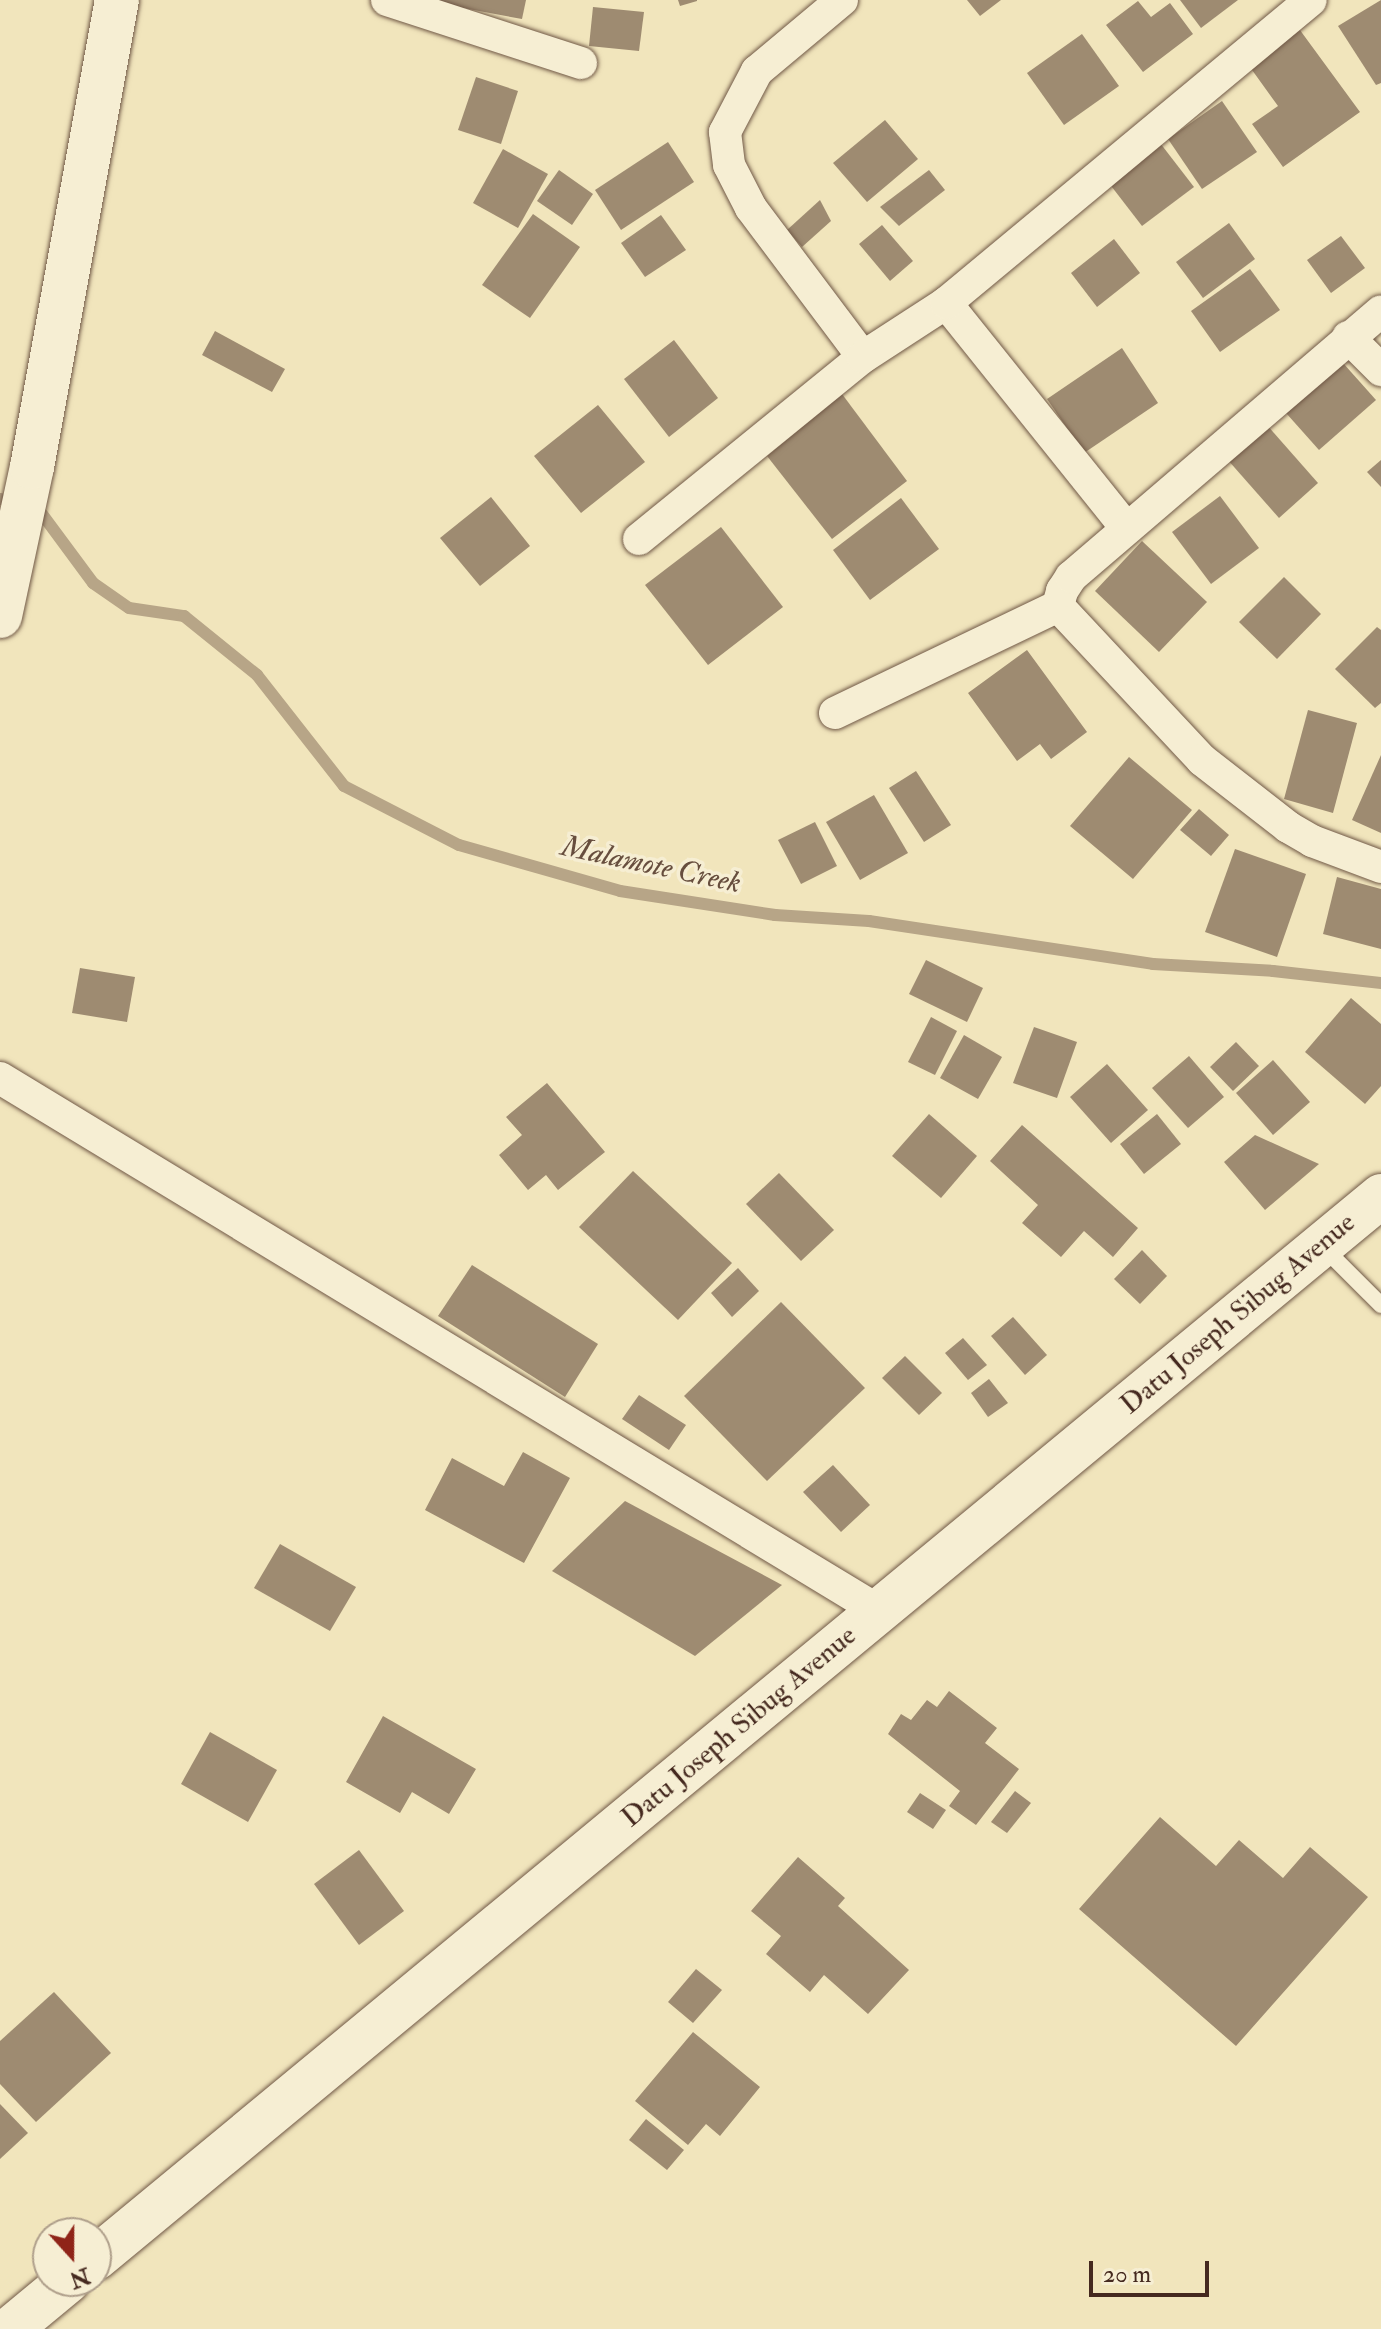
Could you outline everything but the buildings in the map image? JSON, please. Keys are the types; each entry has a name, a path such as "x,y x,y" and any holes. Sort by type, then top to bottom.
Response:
{"main road":[{"path":"0,616 32,467 117,0"},
{"name":"Datu Joseph Sibug Avenue","path":"112,2245 1381,1196"},
{"path":"10,2329 49,2297"}],"street":[{"path":"387,0 581,63"},
{"path":"842,0 757,71 725,132 729,165 751,208 863,357"},
{"path":"639,539 863,357 946,303 1311,0"},
{"path":"946,303 1126,528"},
{"path":"835,713 1058,606 1062,591 1071,577 1381,311"},
{"path":"1348,337 1381,370"},
{"path":"1058,606 1202,760 1288,827 1312,841 1381,867"},
{"path":"0,1078 879,1611"}],"lane":[{"path":"1321,1245 1381,1305"}],"waterway":[{"name":"Malamote Creek","path":"42,514 93,583 129,608 184,616 257,675 344,786 459,845 620,891 775,915 869,921 1153,964 1273,971 1381,983"}]}
